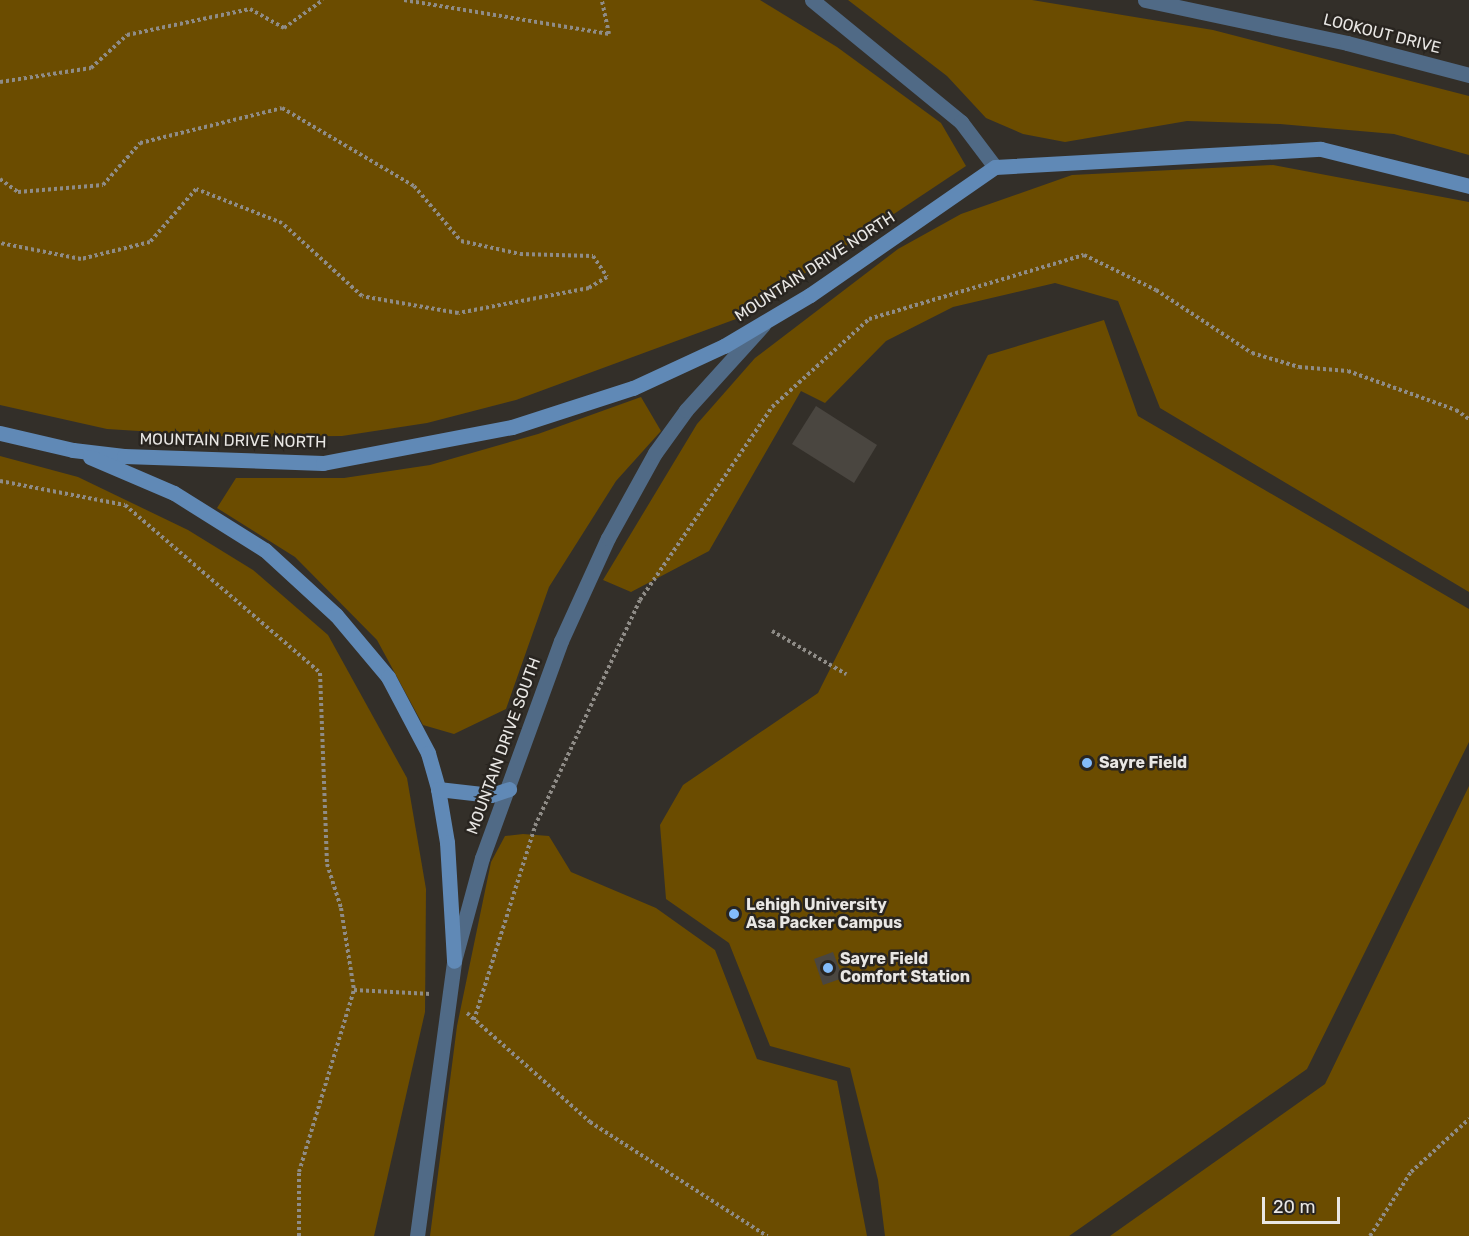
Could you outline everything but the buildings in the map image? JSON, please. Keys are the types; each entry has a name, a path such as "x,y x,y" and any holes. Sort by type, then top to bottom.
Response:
{"street":[{"path":"812,0 962,122 995,167 1321,149 1469,186"},
{"name":"LOOKOUT DRIVE","path":"1145,0 1347,43 1469,75"},
{"name":"MOUNTAIN DRIVE NORTH","path":"0,433 73,450 184,459 323,462 407,449 512,427 580,407 680,368 764,324 995,167"},
{"name":"MOUNTAIN DRIVE SOUTH","path":"417,1236 454,961 482,858 561,641 633,491 686,410 764,324"},
{"path":"73,450 174,493 228,525 295,574 388,677 428,753 438,789 447,842 454,961"},
{"path":"438,789 491,795 509,789"}],"path":[{"path":"0,82 91,68 127,35 250,9 284,28 323,0"},
{"path":"404,0 609,34 602,0"},
{"path":"0,179 18,192 103,184 140,142 282,108 414,186 461,241 520,254 593,256 608,277 589,288 458,313 362,296 282,223 196,189 150,242 81,259 0,243"},
{"path":"474,1020 535,826 640,600 772,407 869,319 1084,255 1156,290 1252,354 1299,367 1348,371 1456,410 1469,419"},
{"path":"0,481 125,505 320,673 327,864 341,908 354,990 299,1172 299,1236"},
{"path":"772,631 846,674"},
{"path":"354,990 448,995 590,1122 766,1236"},
{"path":"1370,1236 1411,1172 1469,1119"}],"shaded area":[{"path":"0,0 760,0 837,47 941,123 966,166 736,319 516,400 427,423 342,436 234,437 107,429 0,405"},
{"path":"848,0 1032,0 1213,30 1469,96 1469,155 1394,134 1280,124 1187,121 1065,142 1023,134 986,118 947,76"},
{"path":"1273,165 1469,202 1469,592 1160,408 1118,301 1055,283 953,307 886,341 825,403 801,391 709,551 631,592 603,580 697,424 755,358 898,249 961,214 1072,175"},
{"name":"Sayre Field","path":"1104,320 1138,416 1469,609 1469,742 1307,1069 1069,1236 885,1236 878,1180 850,1068 770,1046 729,943 666,899 660,825 683,785 818,693 988,355"},
{"path":"641,397 661,431 616,481 549,587 506,709 454,734 423,725 377,640 295,557 217,508 236,478 344,478 430,465 538,434"},
{"path":"0,456 78,477 188,530 253,570 328,635 407,778 426,889 425,1012 374,1236 0,1236"},
{"path":"1469,786 1469,1236 1110,1236 1325,1084"},
{"path":"523,834 549,836 571,872 656,908 715,950 757,1059 837,1081 867,1236 430,1236 457,1026 491,862 505,836"}],"place":[{"name":"Sayre Field","path":"1087,763"},
{"name":"Lehigh University Asa Packer Campus","path":"734,914"},
{"name":"Sayre Field Comfort Station","path":"828,968"}]}
